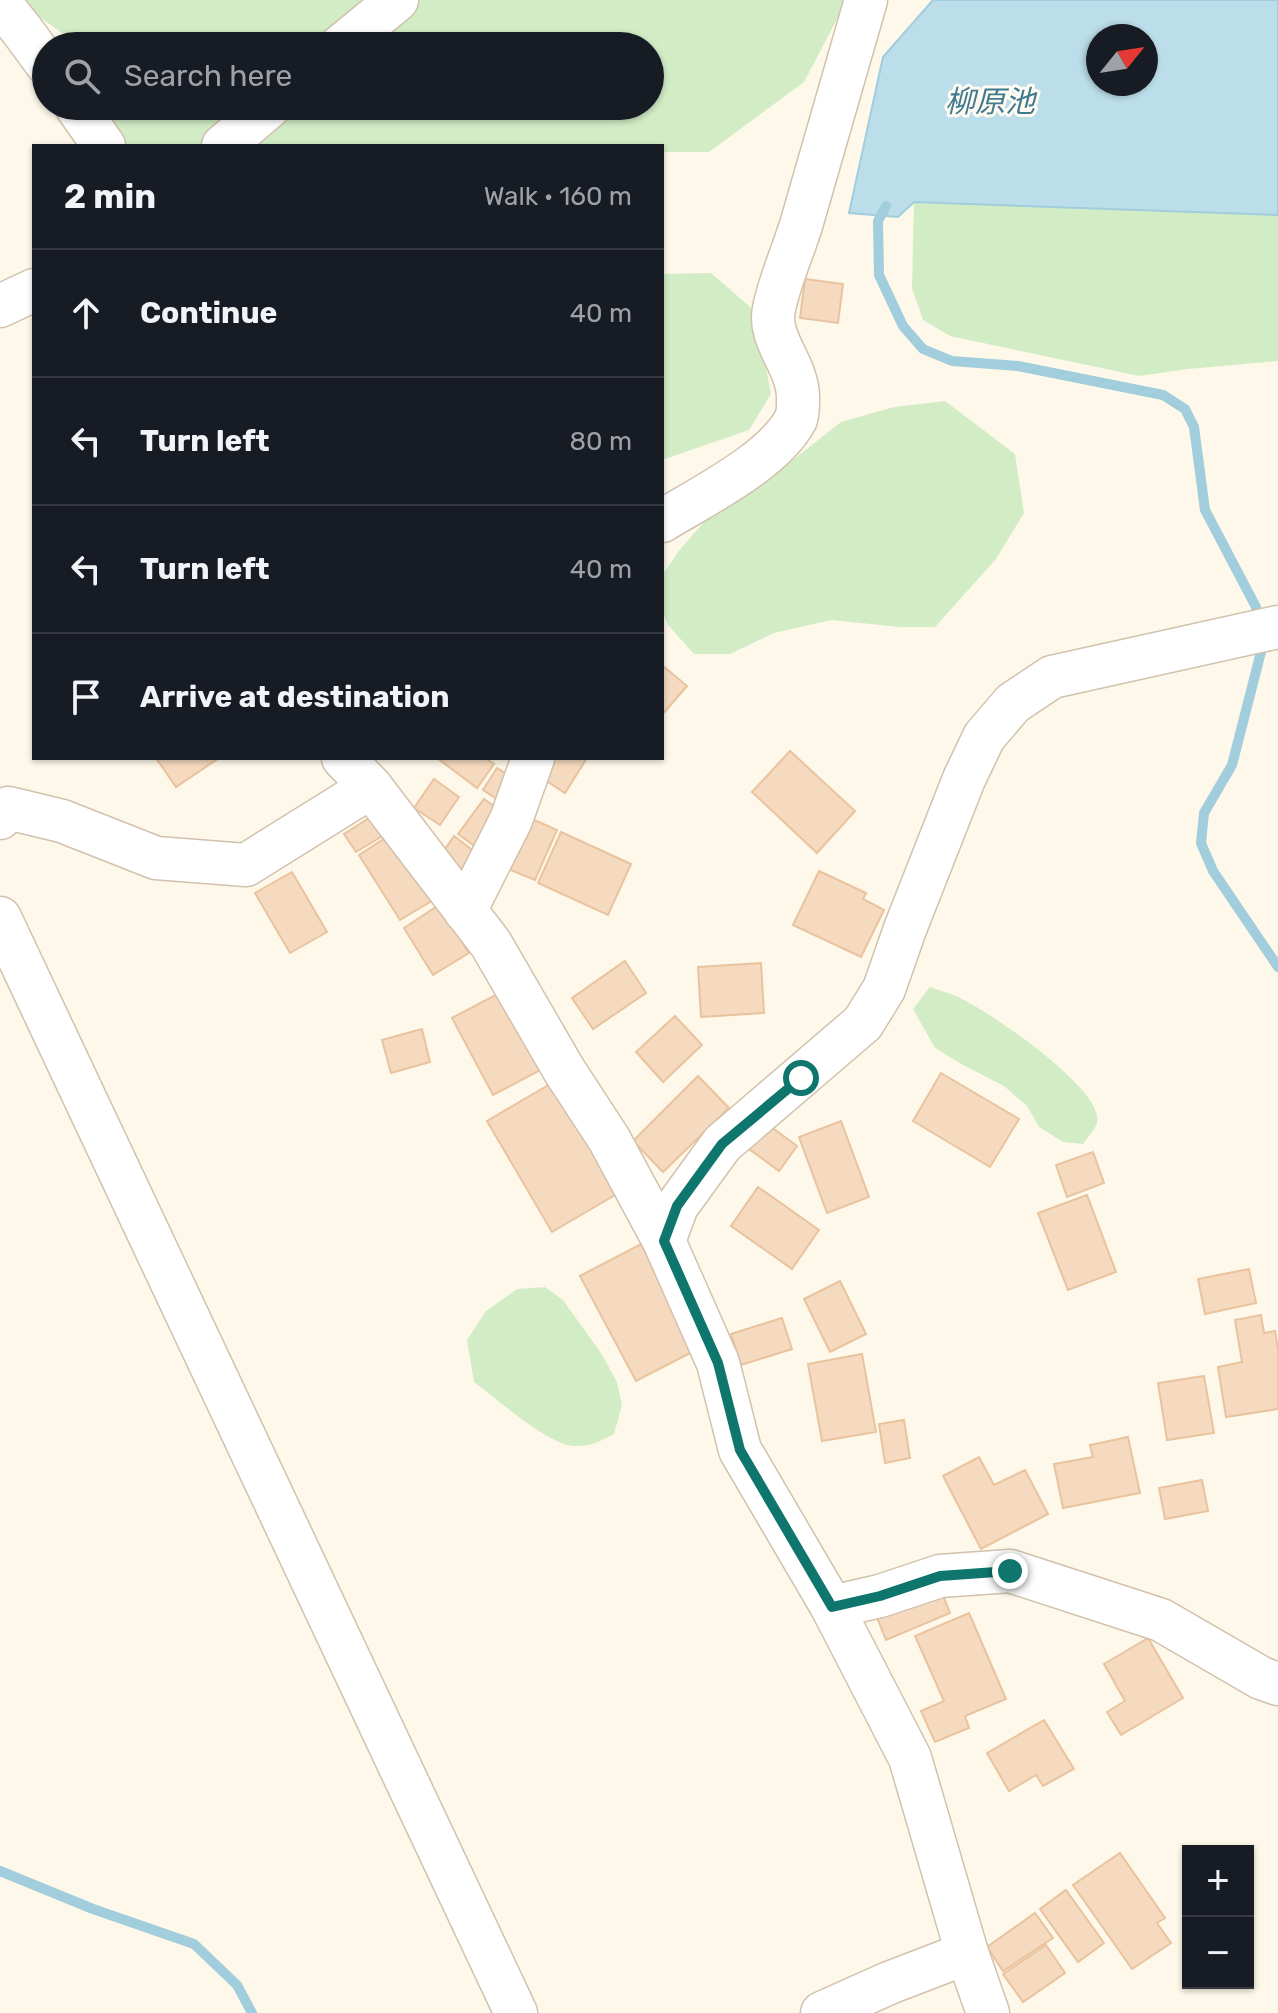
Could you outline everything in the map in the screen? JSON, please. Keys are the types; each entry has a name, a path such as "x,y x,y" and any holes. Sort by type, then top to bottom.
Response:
{"street":[{"path":"358,32 397,0"},
{"path":"664,520 777,445 797,416 799,394 793,368 776,338 773,311 866,0"},
{"path":"0,3 32,45"},
{"path":"86,120 103,144"},
{"path":"225,144 254,120"},
{"path":"0,306 32,291"},
{"path":"664,1241 677,1206 722,1144 863,1023 884,989 977,751 984,737 1013,703 1052,677 1266,630"},
{"path":"465,911 511,820 532,760"},
{"path":"0,818 8,808 62,821 156,858 246,865 357,772 491,944 564,1070 609,1139 664,1241 718,1363 740,1450 832,1607 910,1758 967,1953 988,2013"},
{"path":"0,918 516,2013"},
{"path":"832,1607 880,1596 940,1576 1010,1571 1161,1620 1261,1678 1278,1684"},
{"path":"822,2013 967,1953"}],"green space":[{"path":"16,0 847,0 804,82 709,152 664,152 664,144 119,144 113,120 664,120 664,32 61,32"},
{"path":"914,202 1278,215 1278,361 1139,376 950,336 923,320 912,288"},
{"path":"711,273 756,312 771,394 749,430 664,459 664,274"},
{"path":"945,401 1015,454 1024,513 996,559 935,627 899,627 831,620 774,633 730,654 694,654 668,625 664,615 664,573 678,552 716,508 766,481 841,422 894,407"},
{"path":"930,987 978,1008 1020,1036 1066,1073 1095,1109 1097,1123 1083,1144 1063,1142 1039,1127 1027,1106 1004,1086 935,1048 913,1009"},
{"path":"545,1287 563,1300 601,1353 617,1382 622,1405 614,1434 595,1443 573,1446 549,1437 474,1382 467,1340 486,1311 517,1289"}],"water":[{"name":"柳原池","path":"933,0 1278,0 1278,215 914,202 898,217 849,213 883,57"}],"building":[{"path":"805,279 843,284 838,323 800,318"},
{"path":"664,667 687,686 664,713"},
{"path":"790,751 855,811 817,853 752,792"},
{"path":"157,760 216,760 176,787"},
{"path":"440,760 488,760 494,764 477,788"},
{"path":"545,760 586,760 565,793 536,774"},
{"path":"497,768 517,780 503,803 483,790"},
{"path":"434,779 459,797 440,825 414,808"},
{"path":"484,799 505,814 480,850 458,834"},
{"path":"377,813 389,832 356,852 344,834"},
{"path":"525,816 557,830 535,880 503,867"},
{"path":"561,832 631,864 608,915 538,883"},
{"path":"393,833 435,899 400,920 359,855"},
{"path":"454,836 479,855 466,873 441,855"},
{"path":"819,871 866,893 863,899 884,910 861,957 793,925"},
{"path":"292,872 327,932 290,953 255,893"},
{"path":"439,905 469,953 433,975 404,928"},
{"path":"625,961 646,993 593,1029 572,998"},
{"path":"761,963 764,1013 701,1017 698,967"},
{"path":"505,990 546,1067 493,1095 452,1018"},
{"path":"675,1016 702,1045 663,1082 636,1052"},
{"path":"422,1029 430,1062 391,1073 382,1040"},
{"path":"941,1073 1019,1119 990,1167 913,1121"},
{"path":"698,1076 729,1108 663,1172 633,1141"},
{"path":"557,1080 622,1191 552,1232 487,1121"},
{"path":"763,1121 797,1146 779,1171 745,1146"},
{"path":"841,1121 869,1197 827,1213 799,1137"},
{"path":"1093,1152 1104,1183 1067,1197 1056,1165"},
{"path":"758,1187 819,1230 792,1269 731,1226"},
{"path":"1087,1195 1116,1272 1068,1290 1038,1213"},
{"path":"641,1244 696,1350 636,1381 580,1276"},
{"path":"1249,1269 1256,1303 1205,1314 1198,1279"},
{"path":"840,1281 866,1334 830,1352 804,1299"},
{"path":"1261,1315 1264,1333 1275,1331 1278,1409 1226,1417 1218,1367 1242,1362 1235,1320"},
{"path":"782,1318 792,1349 741,1365 731,1334"},
{"path":"862,1354 876,1432 822,1441 808,1364"},
{"path":"1204,1376 1214,1433 1167,1440 1158,1383"},
{"path":"904,1420 910,1458 885,1463 879,1424"},
{"path":"1128,1437 1140,1493 1063,1508 1054,1464 1093,1457 1090,1445"},
{"path":"979,1457 994,1485 1025,1470 1048,1514 981,1549 943,1476"},
{"path":"1202,1480 1208,1511 1165,1519 1159,1488"},
{"path":"938,1583 950,1613 886,1640 874,1610"},
{"path":"969,1613 1006,1699 965,1716 969,1728 935,1742 921,1711 944,1701 915,1636"},
{"path":"1148,1638 1183,1698 1121,1735 1107,1712 1125,1701 1104,1664"},
{"path":"1044,1720 1074,1769 1043,1786 1036,1775 1009,1791 987,1753"},
{"path":"1120,1853 1165,1918 1157,1923 1171,1943 1132,1969 1073,1885"},
{"path":"1066,1890 1104,1943 1078,1962 1040,1909"},
{"path":"1035,1913 1053,1938 1003,1971 987,1947"},
{"path":"1046,1945 1065,1973 1023,2002 1003,1974"}],"waterway":[{"path":"886,206 878,221 879,275 903,326 923,349 952,361 1018,366 1163,395 1185,409 1194,427 1205,510 1256,607 1258,624"},
{"path":"1261,640 1262,648 1232,765 1204,813 1201,843 1213,871 1278,967"},
{"path":"0,1871 93,1909 194,1944 237,1985 252,2013"}],"route":[{"path":"801,1078 722,1144 677,1206 664,1241 718,1363 740,1450 832,1607 880,1596 940,1576 1010,1571"}]}
